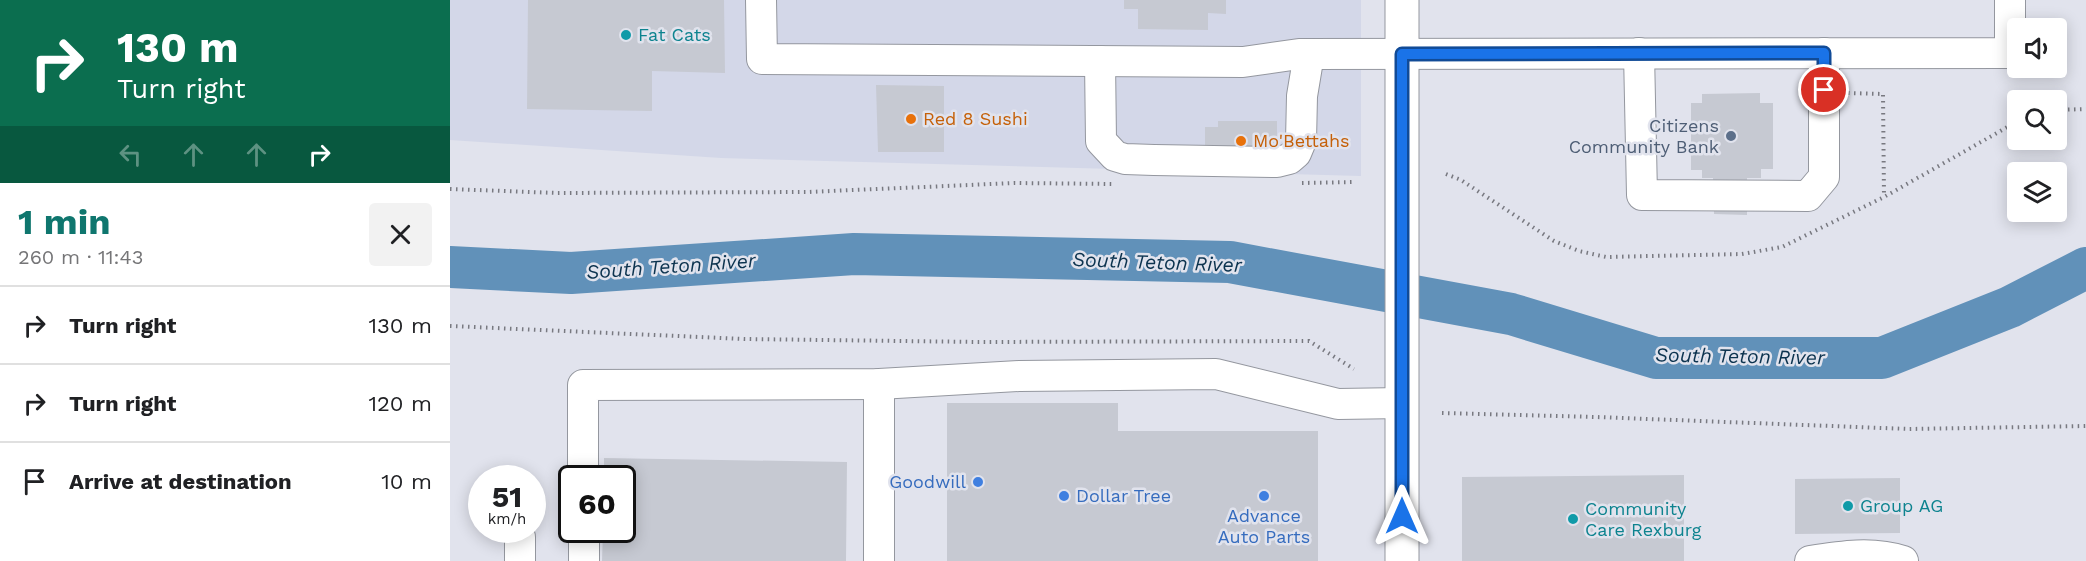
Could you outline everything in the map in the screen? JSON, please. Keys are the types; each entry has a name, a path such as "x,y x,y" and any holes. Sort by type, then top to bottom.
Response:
{"main road":[{"path":"1402,0 1402,561"}],"street":[{"path":"761,0 762,59 1243,62 1309,54 2010,53 2010,0"},
{"path":"1639,53 1642,195 1808,196 1824,177 1824,53"},
{"path":"1100,61 1101,141 1115,156 1125,159 1277,162 1289,159 1296,153 1301,141 1302,96 1309,54"},
{"path":"583,465 583,386 879,384 1019,376 1216,374 1338,404 1402,404"},
{"path":"879,384 879,561"},
{"path":"584,543 584,561"},
{"path":"1810,561 1841,556 1886,556 1903,561"}],"path":[{"path":"1847,93 1883,94 1884,197"},
{"path":"2067,110 2086,109"},
{"path":"1296,183 1354,182"},
{"path":"450,189 557,193 808,192 1016,183 1121,184"},
{"path":"450,326 757,339 979,342 1309,341 1354,369"},
{"path":"1442,413 1909,429 2086,426"}],"shaded area":[{"path":"450,0 1361,0 1361,176 721,158 450,140"}],"building":[{"name":"Fat Cats","path":"528,0 724,0 725,73 652,71 652,111 527,109"},
{"path":"1124,0 1226,0 1226,14 1208,13 1208,30 1138,29 1138,9 1124,9"},
{"name":"Red 8 Sushi","path":"876,85 944,86 944,152 878,152"},
{"path":"1760,93 1760,103 1773,103 1773,169 1761,169 1761,178 1747,178 1747,215 1714,214 1713,178 1702,178 1702,170 1691,170 1691,103 1702,103 1702,94"},
{"name":"Mo'Bettahs","path":"1218,121 1277,121 1277,155 1205,155 1205,127 1218,127"},
{"path":"947,403 1118,403 1118,431 1318,431 1318,561 947,561"},
{"path":"604,458 847,462 846,561 602,561 603,543 636,543 636,465 604,465"},
{"name":"Community Care Rexburg","path":"1684,475 1684,561 1462,561 1462,477"},
{"name":"Group AG","path":"1900,478 1900,533 1795,534 1795,479"}],"waterway":[{"name":"South Teton River","path":"450,267 571,273 854,254 1230,262 1511,314 1656,358 1882,358 2010,307 2086,268"}],"place":[{"name":"Fat Cats","path":"626,35"},
{"name":"Red 8 Sushi","path":"911,119"},
{"name":"Citizens Community Bank","path":"1731,136"},
{"name":"Mo'Bettahs","path":"1241,141"},
{"name":"Goodwill","path":"978,482"},
{"name":"Dollar Tree","path":"1064,496"},
{"name":"Advance Auto Parts","path":"1264,496"},
{"name":"Group AG","path":"1848,506"},
{"name":"Community Care Rexburg","path":"1573,519"}],"route":[{"path":"1402,516 1402,54 1824,53 1824,90"}]}
